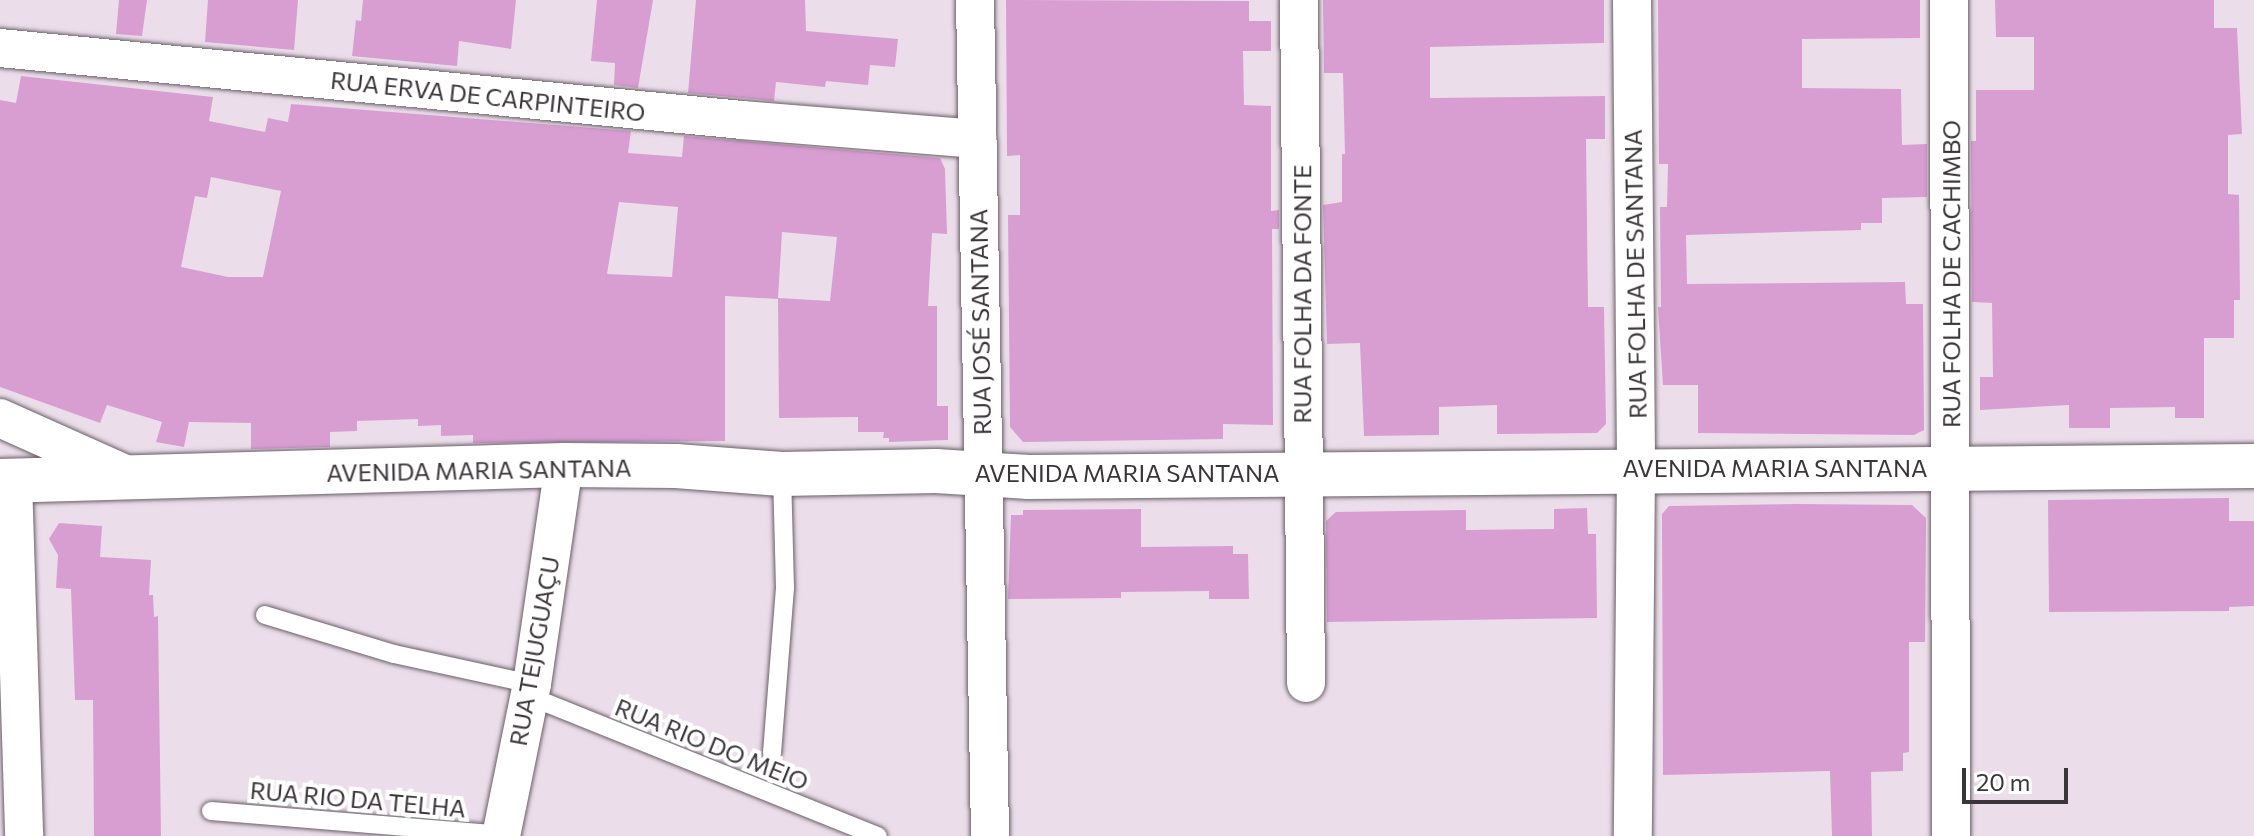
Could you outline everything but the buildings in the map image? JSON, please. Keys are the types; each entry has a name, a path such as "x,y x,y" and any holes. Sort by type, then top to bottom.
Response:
{"street":[{"name":"RUA JOSÉ SANTANA","path":"975,0 990,836"},
{"name":"RUA FOLHA DA FONTE","path":"1299,0 1306,683"},
{"name":"RUA FOLHA DE SANTANA","path":"1632,0 1636,469 1633,836"},
{"name":"RUA FOLHA DE CACHIMBO","path":"1949,0 1951,836"},
{"name":"RUA ERVA DE CARPINTEIRO","path":"0,48 727,119 977,139"},
{"path":"0,418 134,478"},
{"name":"AVENIDA MARIA SANTANA","path":"6,481 564,465 676,466 782,474 936,471 1029,477 1636,469 2254,466"},
{"name":"RUA TEJUGUAÇU","path":"501,835 530,690 564,465"},
{"path":"6,481 12,795 24,836"}],"lane":[{"path":"772,753 785,588 782,474"},
{"path":"265,615 530,690"},
{"name":"RUA RIO DO MEIO","path":"530,690 878,836"},
{"name":"RUA RIO DA TELHA","path":"211,811 501,835"}]}
